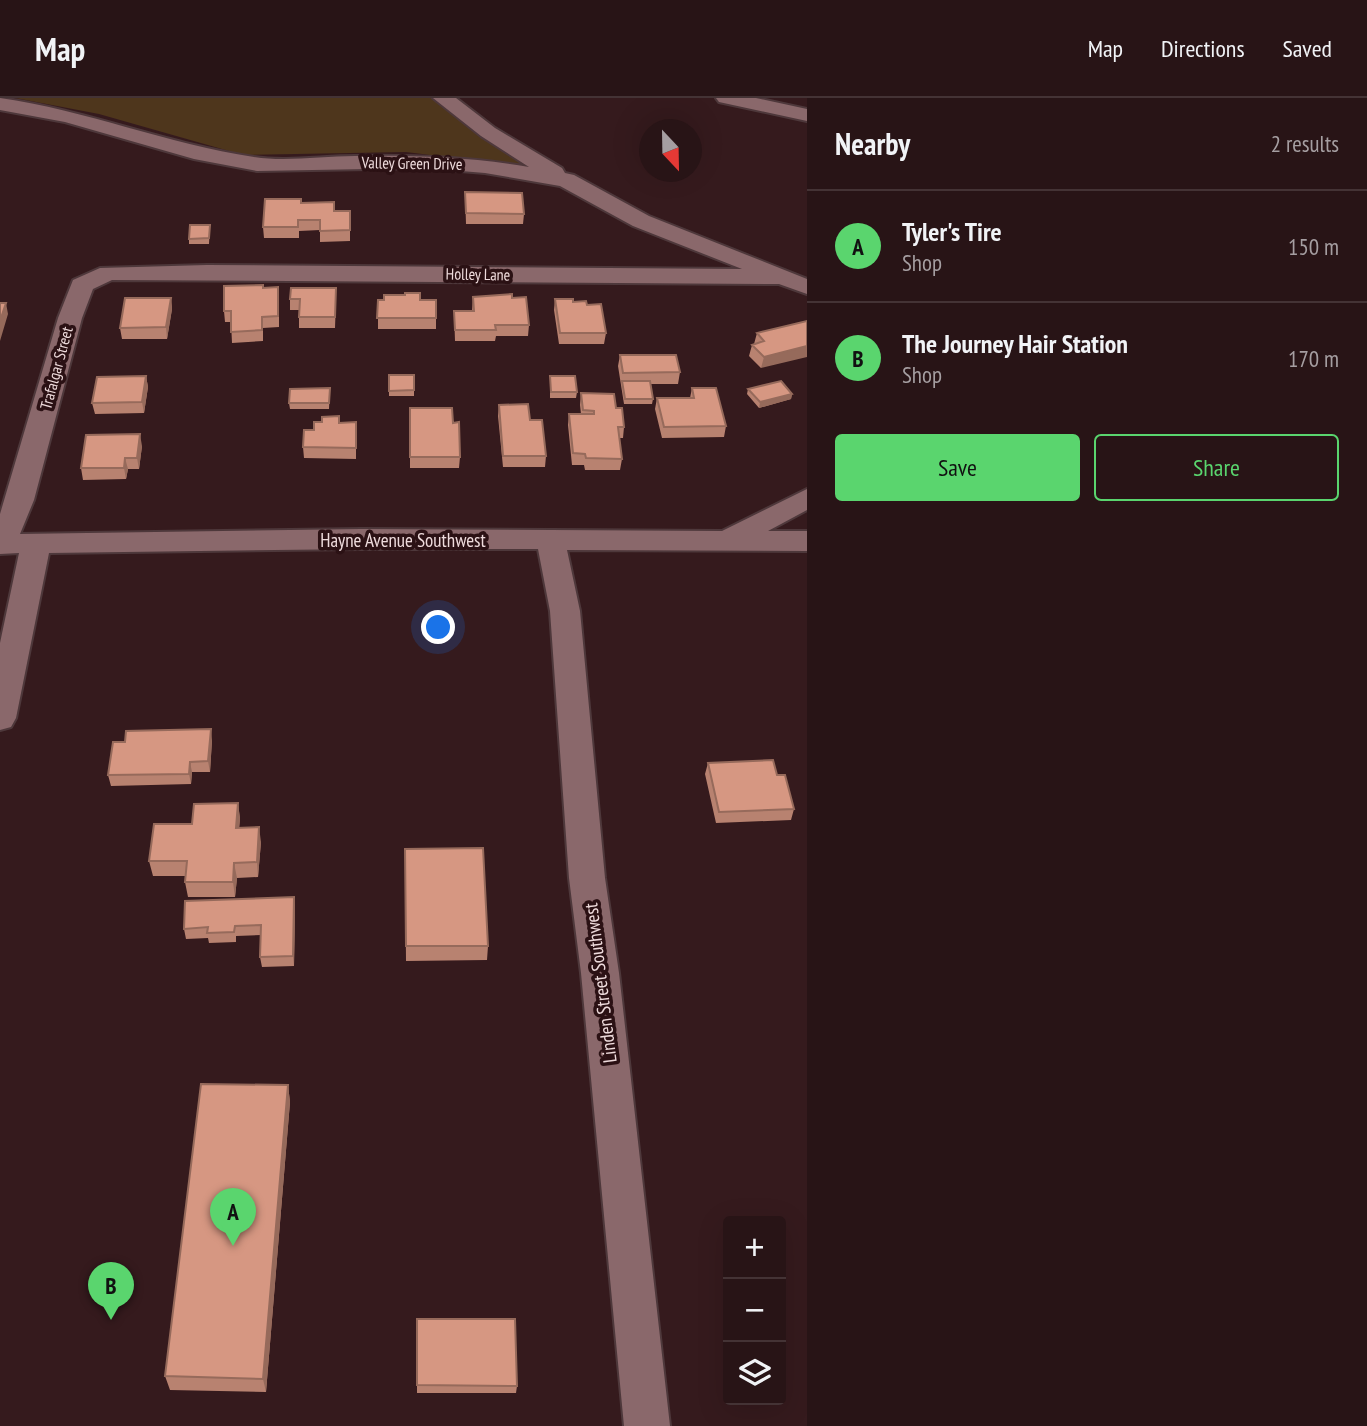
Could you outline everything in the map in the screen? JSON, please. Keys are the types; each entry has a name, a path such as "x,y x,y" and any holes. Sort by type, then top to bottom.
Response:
{"street":[{"path":"443,98 488,132 566,180"},
{"path":"726,98 807,115"},
{"name":"Valley Green Drive","path":"0,104 68,116 202,153 257,164 425,161 485,166 566,180 641,221 807,287"},
{"name":"Holley Lane","path":"175,272 780,277"},
{"name":"Trafalgar Street","path":"1,544 20,500 70,317 82,285 108,273 175,272"},
{"path":"729,540 807,498"},
{"name":"Linden Street Southwest","path":"551,540 565,611 587,878 600,973 647,1426"},
{"name":"Hayne Avenue Southwest","path":"1,544 807,541"},
{"path":"0,718 36,543"}],"shaded area":[{"path":"15,98 434,98 476,133 527,167 406,152 243,155 99,114"}],"building":[{"path":"465,192 522,193 524,214 466,213"},
{"path":"265,199 301,199 301,203 334,202 334,211 350,211 350,230 320,231 320,220 298,220 298,227 263,227"},
{"path":"190,225 210,225 209,238 189,239"},
{"path":"263,285 263,288 278,287 278,316 262,317 262,330 231,332 231,311 224,311 224,286"},
{"path":"291,288 336,288 335,317 299,317 300,299 290,299"},
{"path":"420,293 420,300 436,300 436,318 377,318 378,300 384,300 384,295"},
{"path":"512,294 512,298 526,297 529,325 495,325 496,330 455,330 454,311 474,311 473,297"},
{"path":"125,298 171,298 166,327 120,328"},
{"path":"555,299 586,301 587,305 601,304 606,333 560,333"},
{"path":"0,303 6,303 0,321"},
{"path":"807,321 807,346 764,357 752,345 764,341 757,333"},
{"path":"620,355 676,355 680,372 623,373"},
{"path":"389,375 414,375 414,390 389,391"},
{"path":"146,376 142,402 92,403 97,377"},
{"path":"550,376 575,376 577,392 551,392"},
{"path":"622,381 650,381 653,399 625,399"},
{"path":"781,381 792,394 760,402 748,389"},
{"path":"330,388 329,403 289,403 290,389"},
{"path":"692,388 716,388 726,426 664,427 657,398 694,398"},
{"path":"581,393 614,394 616,408 622,408 624,427 618,427 622,459 586,458 585,454 573,453 569,414 594,414 594,411 583,410"},
{"path":"528,404 530,420 542,420 546,456 503,456 499,405"},
{"path":"410,408 452,408 453,423 459,422 460,457 410,457"},
{"path":"339,416 339,423 356,422 356,448 303,447 304,430 314,430 314,422 322,422 322,417"},
{"path":"140,434 137,458 125,458 124,468 81,468 86,435"},
{"path":"211,729 208,761 190,762 189,774 108,775 113,742 125,742 126,731"},
{"path":"773,760 777,775 785,775 794,809 719,812 708,763"},
{"path":"238,803 236,828 259,827 257,862 234,863 233,882 185,882 187,861 149,861 154,824 192,824 194,804"},
{"path":"483,848 488,946 406,946 405,849"},
{"path":"294,897 293,956 260,957 261,925 235,926 234,932 207,933 208,927 184,929 185,901"},
{"path":"201,1084 288,1085 263,1379 165,1376"},
{"path":"417,1319 515,1319 517,1386 417,1385"}],"place":[{"name":"Tyler's Tire","path":"233,1246"},
{"name":"The Journey Hair Station","path":"111,1320"}]}
